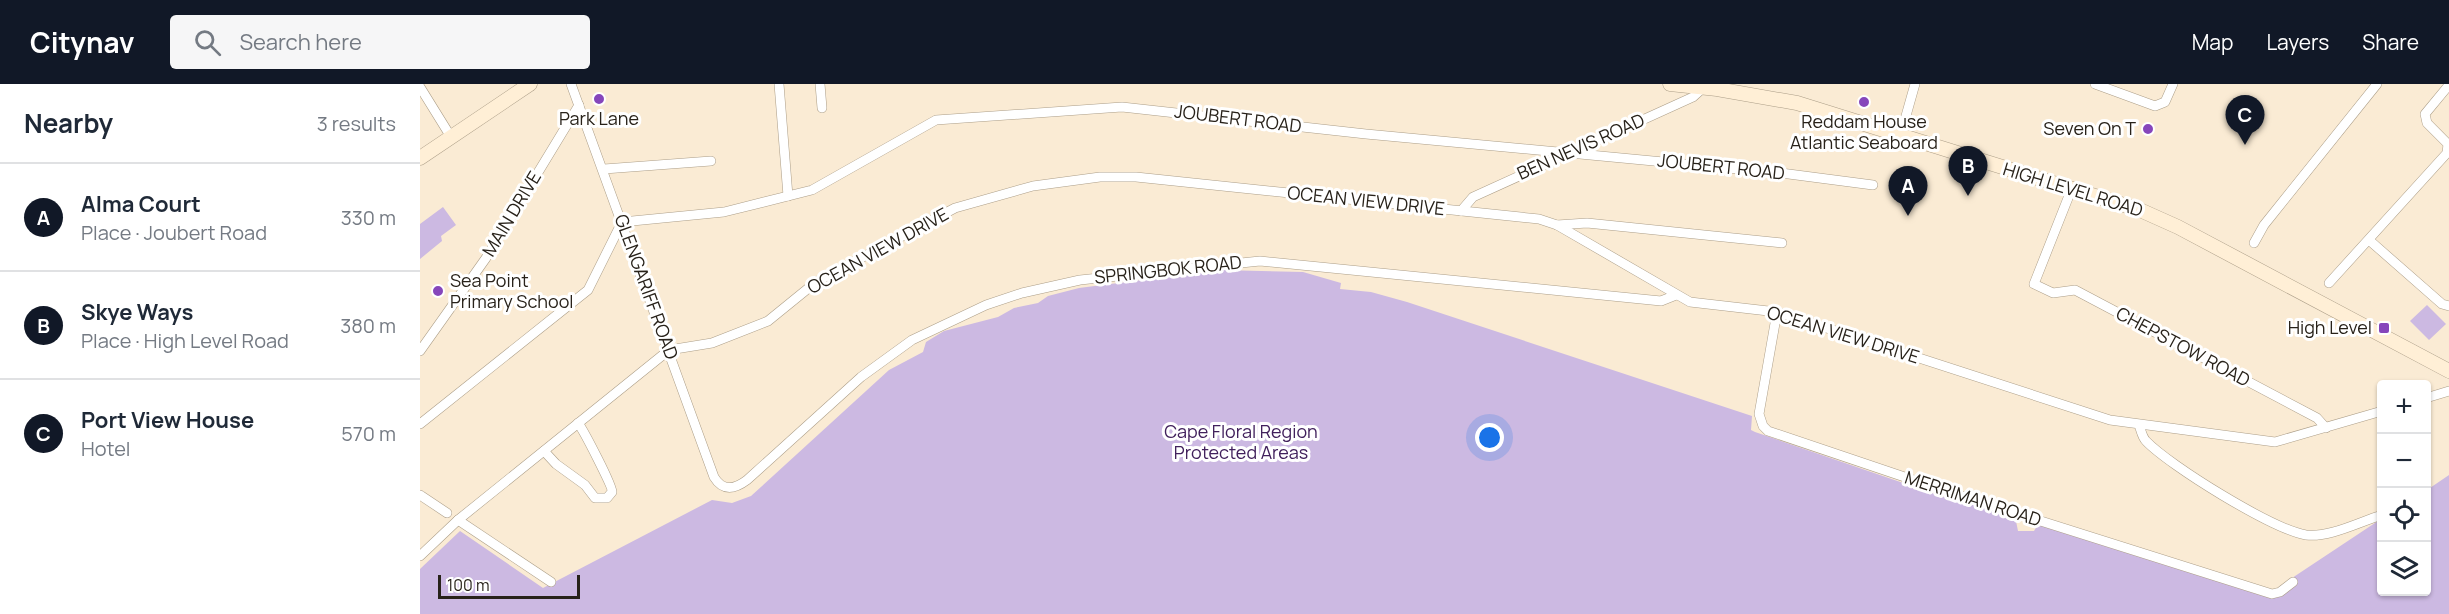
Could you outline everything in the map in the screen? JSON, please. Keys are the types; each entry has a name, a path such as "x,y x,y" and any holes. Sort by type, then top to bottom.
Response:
{"street":[{"path":"420,158 530,84"},
{"name":"GLENGARIFF ROAD","path":"572,84 714,477 723,487"},
{"path":"779,84 788,196"},
{"path":"820,84 822,108"},
{"name":"HIGH LEVEL ROAD","path":"1670,84 1704,87 1797,103 2160,217 2449,371"},
{"path":"1900,136 1915,84"},
{"path":"2095,84 2155,106 2165,102 2173,84"},
{"path":"2254,243 2271,216 2377,84"},
{"path":"2329,283 2447,153 2448,144 2427,123 2425,114 2449,85"},
{"path":"420,87 451,137"},
{"name":"BEN NEVIS ROAD","path":"1461,211 1473,197 1693,97 1704,87"},
{"name":"MAIN DRIVE","path":"420,351 486,258 579,105"},
{"name":"JOUBERT ROAD","path":"622,222 724,212 812,190 936,120 1122,107 1781,173 1873,185"},
{"path":"604,169 711,161"},
{"name":"OCEAN VIEW DRIVE","path":"420,556 458,520 669,350 712,343 751,329 781,311 816,282 940,214 1033,186 1100,177 1136,177 1539,219 1557,225 1676,295 1700,304 1777,312 2110,420 2276,442 2377,413"},
{"name":"CHEPSTOW ROAD","path":"2072,188 2034,284 2052,293 2075,290 2317,418 2326,428"},
{"path":"420,424 490,365 588,290 622,222"},
{"path":"1557,225 1587,223 1782,243"},
{"path":"2368,240 2442,304 2448,306"},
{"name":"SPRINGBOK ROAD","path":"723,487 739,486 861,376 912,340 986,304 1050,286 1152,271 1260,261 1661,301 1676,295"},
{"name":"MERRIMAN ROAD","path":"1777,312 1759,414 1763,426 1768,431 1952,494 2272,594 2280,592 2293,582"},
{"path":"2431,397 2449,391"},
{"path":"544,451 556,464 585,485 595,498 607,498 612,492 612,484 603,473 587,435 578,423"},
{"path":"2139,425 2148,443 2196,477 2232,501 2288,529 2306,535 2320,534 2377,517"},
{"path":"420,495 447,513"},
{"path":"458,520 551,582"}],"green space":[{"path":"443,207 456,225 441,236 442,241 420,259 420,224"},
{"name":"Cape Floral Region Protected Areas","path":"1220,270 1303,272 1341,283 1340,289 1371,292 1407,302 1752,416 1751,430 1755,432 1947,498 2015,516 2018,531 2034,531 2038,524 2272,596 2280,586 2377,522 2377,596 2431,596 2431,487 2449,475 2449,614 420,614 420,569 460,531 543,588 712,500 732,503 751,496 889,370 923,352 926,342 944,331 998,317 1014,308 1038,303 1048,296 1079,288"},
{"path":"2427,305 2446,324 2429,340 2410,321"}],"place":[{"name":"Park Lane","path":"599,99"},
{"name":"Reddam House Atlantic Seaboard","path":"1864,102"},
{"name":"Seven On T","path":"2148,129"},
{"name":"Port View House","path":"2245,145"},
{"name":"Skye Ways","path":"1968,196"},
{"name":"Alma Court","path":"1908,216"},
{"name":"Sea Point Primary School","path":"438,291"},
{"name":"High Level","path":"2384,328"}]}
